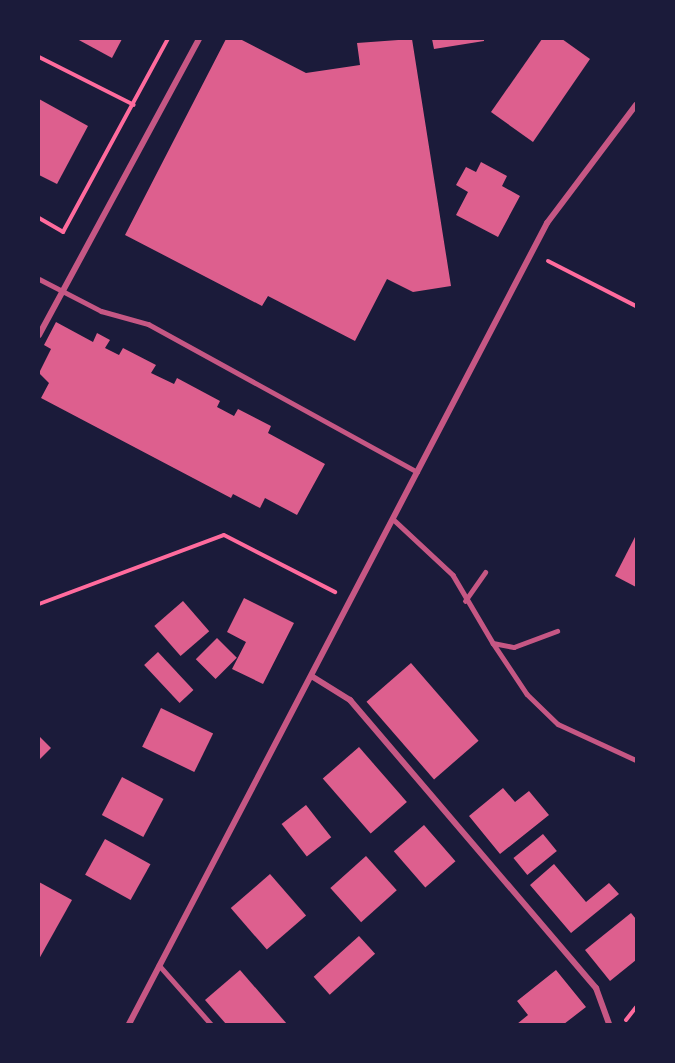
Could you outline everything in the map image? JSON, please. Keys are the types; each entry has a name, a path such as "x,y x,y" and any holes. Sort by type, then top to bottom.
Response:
{"street":[{"path":"39,335 199,39"},
{"path":"129,1024 313,677 547,223 636,105"},
{"path":"39,279 91,306 148,324 417,472"},
{"path":"313,677 350,700 597,988 609,1024"}],"lane":[{"path":"393,519 453,575 465,601 527,694 558,724 636,760"},
{"path":"465,601 485,572"},
{"path":"493,643 514,646 556,631"},
{"path":"159,965 211,1024"}],"path":[{"path":"39,218 63,232 168,39"},
{"path":"39,57 134,105"},
{"path":"532,252 636,306"},
{"path":"39,604 224,535 352,601"}],"building":[{"path":"77,39 122,39 112,58"},
{"path":"226,39 240,39 306,73 360,65 357,43 412,39 451,286 413,292 387,279 355,341 268,296 262,306 125,235"},
{"path":"432,39 484,39 484,41 434,49"},
{"path":"542,39 562,39 590,59 533,142 491,112"},
{"path":"39,99 88,126 57,184 39,175"},
{"path":"481,162 507,176 502,186 520,196 498,237 456,215 468,192 456,185 466,167 476,172"},
{"path":"56,322 93,342 97,333 110,340 105,348 119,355 123,348 156,365 151,373 174,384 177,378 220,401 217,407 234,416 238,409 271,426 268,433 325,464 297,515 265,498 260,508 233,494 231,498 41,398 49,383 39,373 51,349 44,345"},
{"path":"636,535 636,587 615,576"},
{"path":"244,598 294,623 263,684 232,669 246,642 227,632"},
{"path":"183,601 209,631 181,656 154,626"},
{"path":"217,638 237,658 216,679 196,659"},
{"path":"158,652 193,690 180,703 144,665"},
{"path":"411,663 479,741 434,779 366,702"},
{"path":"161,708 213,733 194,772 142,747"},
{"path":"39,736 51,748 39,760"},
{"path":"359,747 407,802 371,834 323,778"},
{"path":"122,777 163,799 143,837 102,815"},
{"path":"503,788 515,802 529,791 549,815 500,854 469,816"},
{"path":"306,805 331,837 307,856 282,824"},
{"path":"424,825 455,861 425,887 394,851"},
{"path":"543,834 557,851 527,875 513,858"},
{"path":"105,839 150,864 131,900 85,875"},
{"path":"366,856 397,890 361,922 330,888"},
{"path":"554,864 586,902 609,883 619,894 571,933 530,885"},
{"path":"270,874 306,916 267,950 231,908"},
{"path":"39,882 72,900 39,959"},
{"path":"631,913 636,919 636,960 610,981 585,950"},
{"path":"359,936 375,954 330,995 314,977"},
{"path":"240,970 287,1024 226,1024 205,1000"},
{"path":"556,970 586,1007 564,1024 517,1024 528,1015 517,1001"}]}
